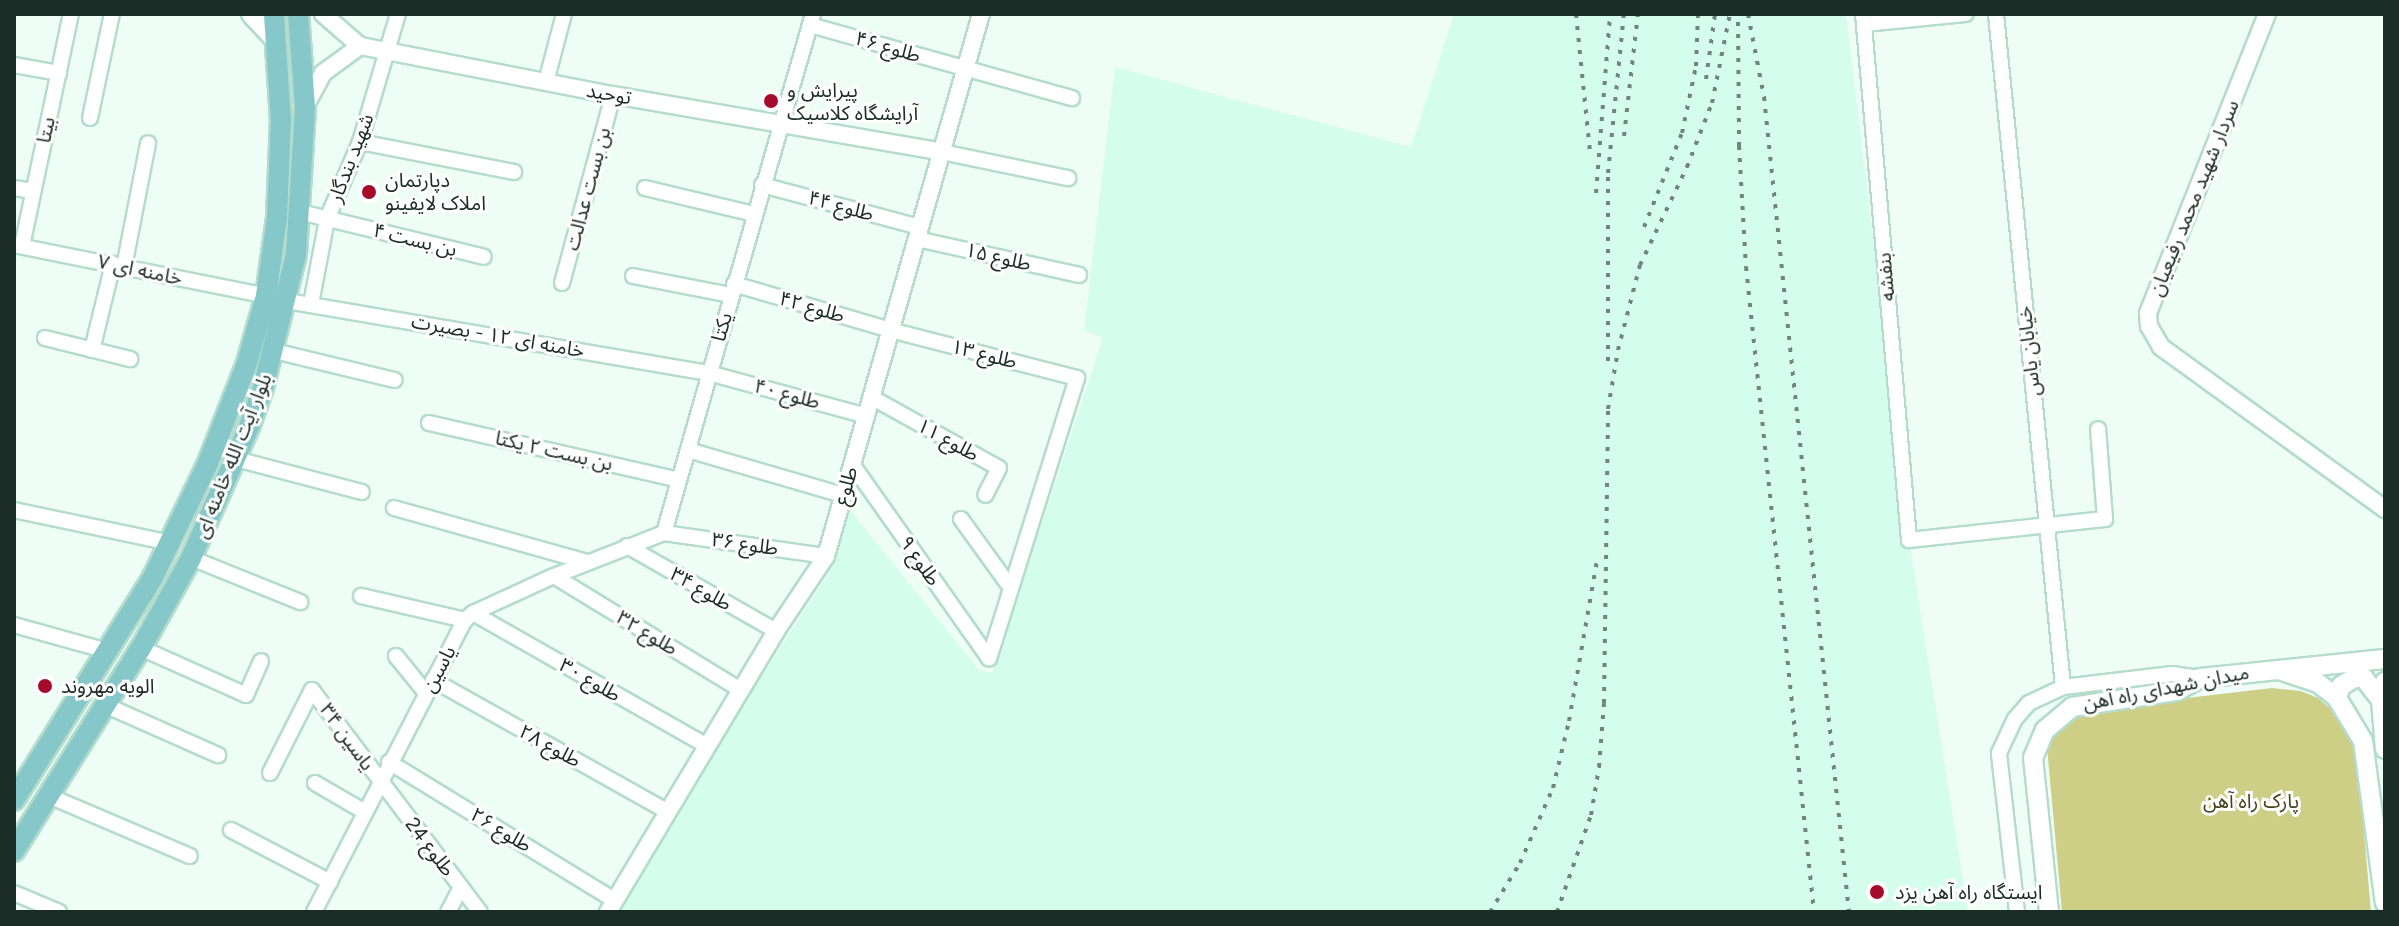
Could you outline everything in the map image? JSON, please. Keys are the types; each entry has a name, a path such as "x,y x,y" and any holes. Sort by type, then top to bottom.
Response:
{"main road":[{"path":"251,14 277,42"},
{"name":"بلوار آیت الله خامنه ای","path":"14,799 108,651 171,543 231,411 266,296 281,166 274,14"},
{"name":"بلوار آیت الله خامنه ای","path":"14,851 141,648 191,558 236,459 274,351 287,301 300,212 305,107 298,14"},
{"name":"میدان شهدای راه آهن","path":"2049,912 2033,758 2045,730 2072,707 2177,691 2200,678 2273,668 2385,659"},
{"path":"2273,668 2318,683 2337,698 2363,741 2385,903"},
{"path":"2337,698 2346,681 2364,678 2383,691 2385,749"}],"street":[{"name":"بیتا","path":"18,246 71,14"},
{"path":"90,118 112,14"},
{"path":"305,107 323,73 360,46 336,29 323,14"},
{"name":"شهید بندگار","path":"311,304 327,219 360,142 398,14"},
{"path":"546,82 564,14"},
{"name":"طلوع","path":"611,905 776,631 826,556 981,14"},
{"path":"1864,19 1966,14"},
{"name":"خیابان یاس","path":"1996,14 2063,687"},
{"name":"سردار شهید محمد رفیعیان","path":"2267,14 2148,313 2149,326 2161,347 2385,509"},
{"name":"طلوع ۴۶","path":"812,19 966,69 1072,98"},
{"name":"یکتا","path":"664,533 812,19"},
{"name":"بنفشه","path":"1864,19 1909,540 2047,527"},
{"name":"توحید","path":"360,46 613,95 942,152"},
{"path":"14,65 59,73"},
{"name":"بن بست عدالت","path":"562,283 613,95"},
{"path":"360,142 514,172"},
{"path":"92,350 119,265 148,143"},
{"path":"942,152 1068,178"},
{"name":"طلوع ۴۴","path":"762,185 918,233"},
{"path":"14,188 33,191"},
{"path":"645,188 754,214"},
{"name":"بن بست ۴","path":"300,212 484,257"},
{"name":"طلوع ۱۵","path":"918,233 1079,275"},
{"name":"خامنه ای ۷","path":"18,246 266,296"},
{"name":"طلوع ۴۲","path":"633,276 733,290 890,330"},
{"name":"خامنه ای ۱۲ - بصیرت","path":"287,301 709,373"},
{"name":"طلوع ۱۳","path":"890,330 1077,378 1011,588"},
{"path":"45,338 130,359"},
{"path":"274,351 395,380"},
{"name":"طلوع ۴۰","path":"709,373 866,416"},
{"name":"طلوع ۱۱","path":"871,397 999,468 985,495"},
{"name":"بن بست ۲ یکتا","path":"429,423 679,480"},
{"path":"2047,527 2105,519 2098,429"},
{"path":"688,450 843,495"},
{"path":"236,459 362,492"},
{"name":"طلوع ۹","path":"852,464 989,658 1011,588"},
{"path":"394,508 588,562"},
{"path":"14,510 171,543"},
{"path":"961,519 1011,588"},
{"path":"469,616 554,576 664,533"},
{"name":"طلوع ۳۶","path":"664,533 826,556"},
{"name":"طلوع ۳۴","path":"627,546 776,631"},
{"path":"191,558 300,602"},
{"name":"طلوع ۳۲","path":"554,576 741,690"},
{"name":"طلوع ۳۰","path":"361,596 469,616 707,746"},
{"name":"یاسین","path":"314,912 389,762 469,616"},
{"path":"14,625 108,651"},
{"path":"141,648 246,695 261,661"},
{"path":"396,656 430,687"},
{"path":"2017,912 1999,753 2015,719 2029,703 2063,687 2172,674 2200,678"},
{"name":"طلوع ۲۸","path":"430,687 666,811"},
{"name":"یاسین ۳۴","path":"270,773 312,690 380,782"},
{"path":"105,705 218,755"},
{"name":"طلوع ۲۶","path":"389,762 611,905"},
{"name":"طلوع 24","path":"380,782 480,912"},
{"path":"315,783 365,812"},
{"path":"49,796 190,856"},
{"path":"231,830 330,882"},
{"path":"448,912 461,888"},
{"path":"14,893 59,912"}],"shaded area":[{"path":"1454,14 1846,14 1909,540 1968,912 615,912 635,871 827,576 849,509 980,671 993,672 1103,338 1084,330 1115,67 1411,147"}],"green space":[{"name":"پارک راه آهن","path":"2272,688 2301,691 2318,698 2350,726 2357,752 2371,912 2062,912 2047,747 2058,728 2078,713 2102,708"}],"railway":[{"path":"1576,14 1590,153"},
{"path":"1596,193 1610,14"},
{"path":"1608,361 1608,173 1624,14"},
{"path":"1624,136 1638,14"},
{"path":"1644,227 1682,133 1696,66 1698,14"},
{"path":"1706,79 1715,14"},
{"path":"1557,912 1591,815 1599,767 1604,703 1608,409 1618,350 1640,265 1687,167 1712,103 1730,14"},
{"path":"1748,14 1764,97 1849,912"},
{"path":"1738,22 1739,146 1746,267 1814,912"},
{"path":"1490,912 1520,863 1553,788 1569,721 1597,560"}],"place":[{"name":"پیرایش و آرایشگاه کلاسیک","path":"771,101"},
{"name":"دپارتمان املاک لایفینو","path":"369,192"},
{"name":"الویه مهروند","path":"45,686"},
{"name":"ایستگاه راه آهن یزد","path":"1877,892"}]}
